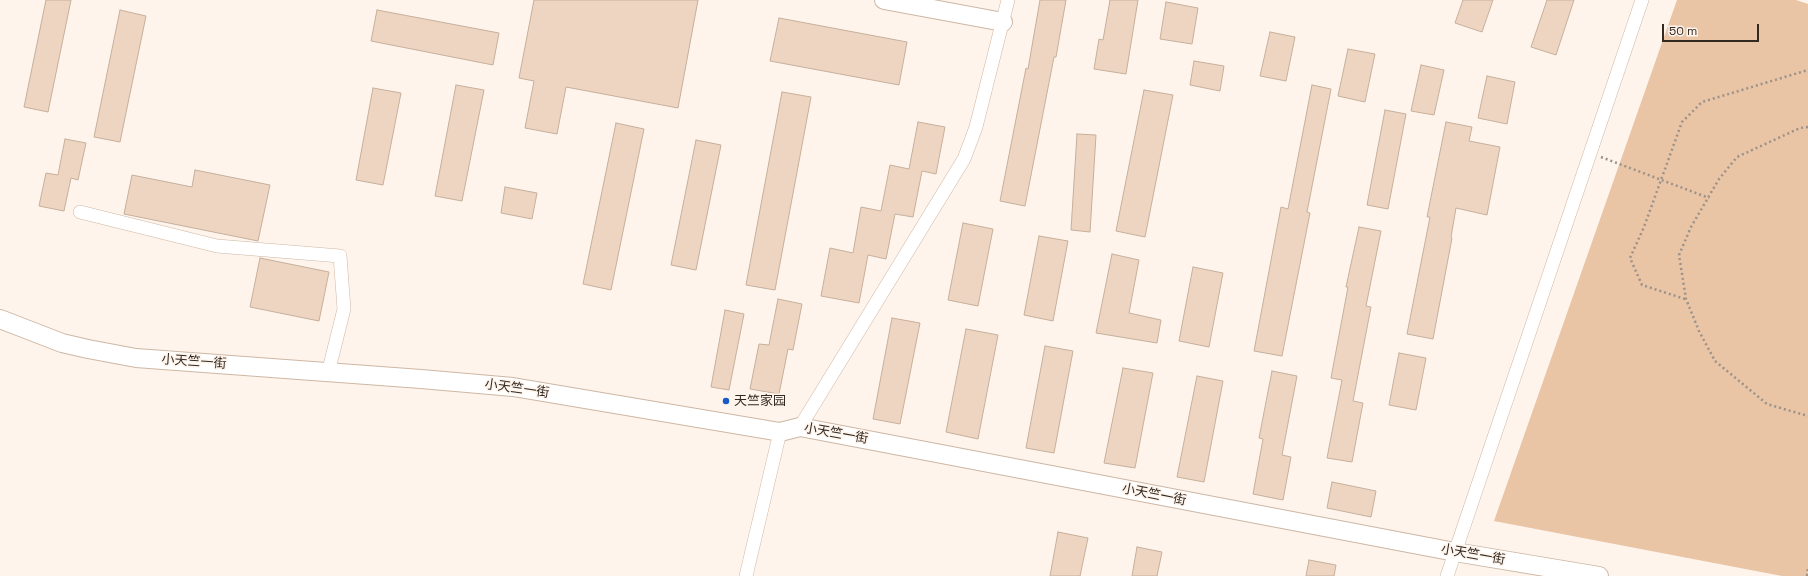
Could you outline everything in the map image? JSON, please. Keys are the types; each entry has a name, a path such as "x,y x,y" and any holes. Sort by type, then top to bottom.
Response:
{"street":[{"path":"884,0 1003,22"},
{"path":"800,427 964,159 976,127 1008,0"},
{"path":"1447,576 1642,0"},
{"path":"80,212 217,246 340,256 344,309 328,373"},
{"name":"小天竺一街","path":"0,319 62,343 112,354 328,373 513,387 780,432 800,427 1455,552 1599,576"},
{"path":"746,576 780,432"}],"path":[{"path":"1686,299 1642,285 1630,258 1644,227 1682,122 1702,102 1808,70"},
{"path":"1808,127 1800,128 1737,157 1719,179 1691,227 1679,255 1686,299 1699,331 1715,361 1767,404 1808,416"},
{"path":"1589,153 1709,198"},
{"path":"1807,576 1808,568"}],"shaded area":[{"path":"1677,0 1796,0 1808,4 1808,576 1782,576 1494,521"}],"building":[{"path":"46,0 71,0 48,112 24,107"},
{"path":"534,0 698,0 678,108 566,87 557,134 525,128 534,81 519,78"},
{"path":"1040,0 1066,0 1056,57 1054,57 1025,206 1000,201 1026,68 1028,69"},
{"path":"1110,0 1138,0 1126,74 1094,69 1099,39 1103,40"},
{"path":"1463,0 1493,0 1482,32 1455,23"},
{"path":"1547,0 1574,0 1556,55 1531,47"},
{"path":"1166,2 1198,8 1192,44 1160,39"},
{"path":"120,10 146,16 120,142 94,137"},
{"path":"377,10 499,33 493,65 371,41"},
{"path":"779,18 907,42 899,85 770,61"},
{"path":"1270,32 1295,37 1286,81 1260,76"},
{"path":"1348,49 1375,54 1365,102 1338,96"},
{"path":"1194,61 1224,66 1220,91 1190,85"},
{"path":"1421,65 1444,70 1434,115 1411,111"},
{"path":"1487,76 1515,82 1507,124 1478,118"},
{"path":"456,85 484,90 462,201 435,196"},
{"path":"1312,85 1331,89 1307,212 1310,213 1282,356 1254,351 1281,207 1288,209"},
{"path":"373,88 401,93 383,185 356,180"},
{"path":"1144,90 1173,95 1145,237 1116,231"},
{"path":"782,92 811,97 775,290 746,285"},
{"path":"1385,110 1406,114 1388,209 1367,205"},
{"path":"918,122 945,127 936,174 922,171 913,217 895,214 886,259 868,255 859,303 821,296 830,248 853,253 861,207 881,211 890,165 909,169"},
{"path":"1446,122 1472,127 1469,141 1500,147 1487,215 1456,208 1452,238 1433,339 1407,334 1430,217 1427,217"},
{"path":"616,123 644,129 611,290 583,284"},
{"path":"1077,134 1096,135 1090,232 1071,230"},
{"path":"65,139 86,143 78,180 71,178 64,211 39,206 46,173 58,175"},
{"path":"696,140 721,145 696,270 671,265"},
{"path":"195,170 270,185 258,241 124,214 132,175 192,187"},
{"path":"505,187 537,193 532,219 501,213"},
{"path":"963,223 993,229 978,306 948,300"},
{"path":"1359,227 1381,231 1366,306 1371,307 1353,401 1363,403 1352,462 1327,458 1342,380 1331,378 1348,287 1346,287"},
{"path":"1039,236 1068,241 1053,321 1024,315"},
{"path":"1112,254 1139,260 1129,313 1161,320 1157,343 1096,333"},
{"path":"260,258 329,272 319,321 250,307"},
{"path":"1193,267 1223,273 1209,347 1179,341"},
{"path":"778,299 802,304 793,350 788,349 779,394 750,389 759,344 769,345"},
{"path":"725,310 744,314 729,390 711,387"},
{"path":"892,318 920,323 900,424 873,419"},
{"path":"966,329 998,335 978,439 946,432"},
{"path":"1045,346 1073,351 1054,453 1026,448"},
{"path":"1399,353 1426,358 1416,410 1389,405"},
{"path":"1123,368 1153,373 1135,468 1104,463"},
{"path":"1272,371 1297,376 1282,455 1291,457 1283,500 1253,494 1263,439 1259,438"},
{"path":"1197,376 1223,381 1204,482 1177,477"},
{"path":"1332,482 1376,491 1371,517 1327,508"},
{"path":"1058,532 1088,538 1080,576 1050,576"},
{"path":"1137,547 1162,552 1157,576 1132,576"},
{"path":"1309,560 1336,565 1334,576 1306,576"}],"place":[{"name":"天竺家园","path":"726,401"}]}
